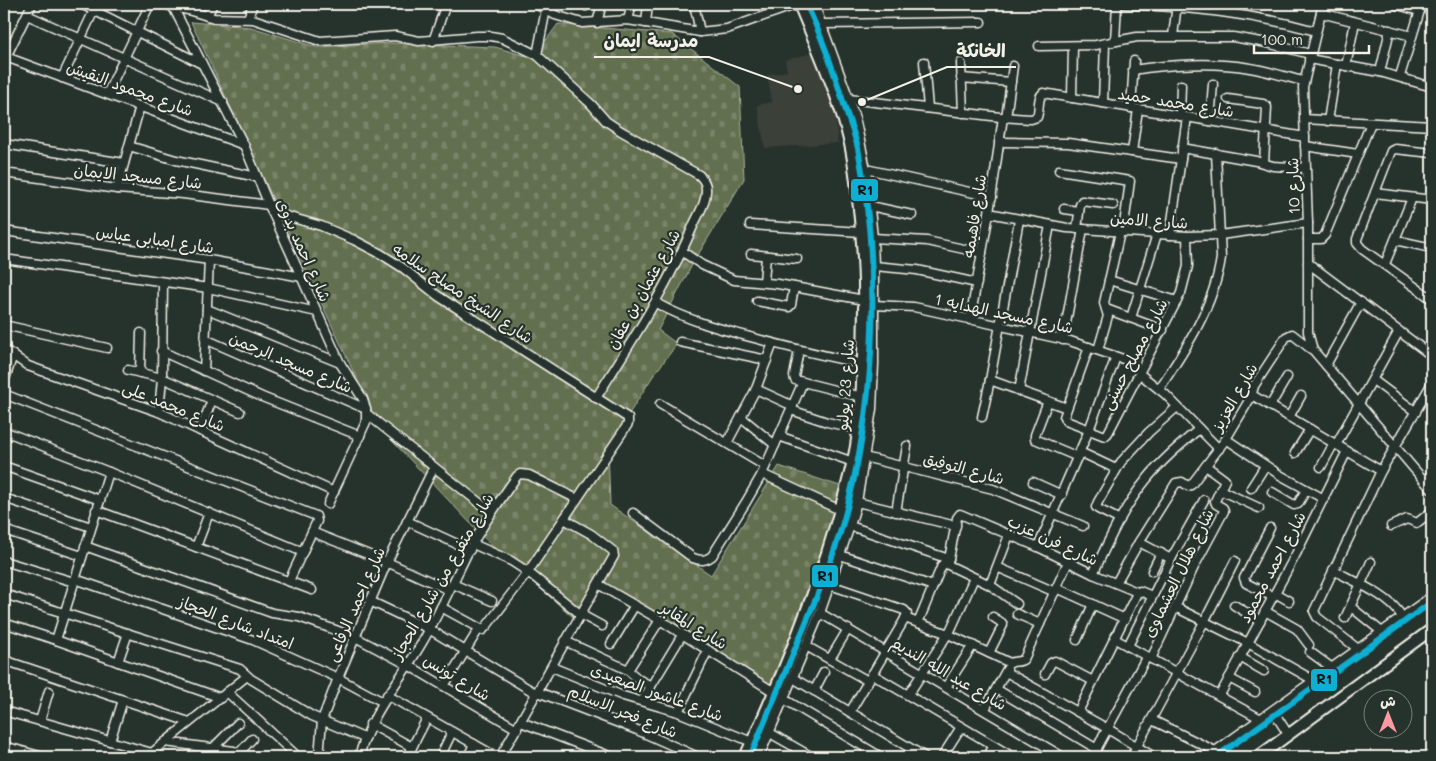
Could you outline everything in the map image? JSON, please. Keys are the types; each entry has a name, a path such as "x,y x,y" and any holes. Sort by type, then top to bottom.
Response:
{"street":[{"path":"5,59 32,4"},
{"path":"81,4 96,7 137,31 203,64"},
{"path":"107,94 150,4"},
{"name":"شارع عثمان بن عفان","path":"165,4 222,19 248,18 320,41 395,36 419,41 433,41 491,36 512,42 537,55 606,121 699,175 704,180 706,187 704,201 683,252 656,303 596,398"},
{"path":"207,16 213,4"},
{"path":"248,18 253,4"},
{"path":"433,41 446,4"},
{"path":"536,4 546,7 568,20 582,23 628,20 672,29 700,32 727,29 799,4"},
{"path":"597,23 602,4"},
{"path":"628,20 632,4"},
{"path":"646,23 648,4"},
{"path":"700,32 694,5 704,4"},
{"name":"شارع 23 يوليو","path":"745,757 806,613 840,510 853,462 862,397 864,300 861,232 855,171 844,121 799,4"},
{"path":"759,757 820,613 850,526 857,502 869,431 873,386 874,266 866,169 849,99 823,24 814,4"},
{"path":"818,13 820,4"},
{"path":"1115,41 1117,4"},
{"path":"1121,4 1176,5 1264,18 1316,31"},
{"name":"شارع 10","path":"1323,4 1303,81 1308,223 1308,332 1313,350 1432,490"},
{"path":"1395,4 1420,8 1400,76"},
{"path":"1173,36 1176,5"},
{"name":"شارع احمد بدوى","path":"174,6 244,144 270,208 340,363 363,399 367,412"},
{"path":"62,78 96,7"},
{"path":"537,55 546,7"},
{"path":"1321,13 1412,36"},
{"path":"26,15 223,102"},
{"path":"823,24 981,22"},
{"path":"1346,66 1355,22"},
{"path":"1380,72 1390,30"},
{"path":"1039,46 1105,44 1137,37 1243,38 1309,57 1400,76 1432,86"},
{"path":"1103,103 1105,44"},
{"path":"1072,98 1073,46"},
{"name":"شارع محمود النقيش","path":"5,59 244,144"},
{"path":"924,62 928,108"},
{"path":"961,63 963,113"},
{"path":"1328,120 1337,64"},
{"path":"1132,152 1135,109 1134,66 1219,65 1250,68 1303,81"},
{"name":"شارع فاهيمه","path":"970,320 1013,66"},
{"path":"961,78 1011,82"},
{"path":"1210,121 1213,84"},
{"path":"1170,235 1182,148 1181,85"},
{"name":"شارع محمد حميد","path":"1005,118 1034,118 1038,114 1040,96 1043,93 1305,137"},
{"path":"849,99 1005,118"},
{"path":"1228,99 1266,105 1268,111 1264,163"},
{"path":"117,189 140,106"},
{"path":"1304,119 1432,126"},
{"path":"1308,239 1321,239 1325,235 1371,123"},
{"path":"999,142 1068,143 1180,159"},
{"path":"4,144 124,162"},
{"path":"129,146 176,160 257,178"},
{"path":"1305,146 1358,154"},
{"path":"1182,148 1216,153 1277,167 1306,168"},
{"path":"1432,153 1393,150 1390,152 1357,238 1359,247 1432,299"},
{"path":"1160,389 1180,358 1207,308 1219,272 1222,258 1216,153"},
{"path":"866,169 992,197"},
{"path":"1058,170 1130,181 1122,232 1104,303 1108,316 1098,350"},
{"name":"شارع مسجد الايمان","path":"4,173 117,189 183,194 270,208"},
{"path":"1375,193 1432,200"},
{"path":"1385,264 1412,198"},
{"path":"1063,340 1080,229 1079,211 1082,201 1113,205"},
{"path":"870,206 912,215"},
{"name":"شارع الشيخ مصلح سلامه","path":"270,208 321,226 381,254 438,296 628,418 628,424 577,499"},
{"path":"1064,209 1079,211"},
{"name":"شارع الامين","path":"989,213 1050,226 1187,236 1220,235 1308,223"},
{"path":"982,417 1001,326 1019,220"},
{"path":"750,225 861,232"},
{"path":"1019,391 1050,226"},
{"name":"شارع امبابى عباس","path":"4,231 209,260 302,277"},
{"path":"1131,318 1158,234"},
{"name":"شارع مصلح حسنى","path":"1066,412 1066,421 1103,435 1107,434 1177,301 1188,266 1187,236"},
{"path":"873,238 926,241 982,253"},
{"path":"1395,240 1432,248"},
{"path":"683,252 702,265 734,280 764,282 864,300"},
{"path":"751,254 796,259"},
{"path":"764,282 766,256"},
{"path":"4,259 208,288 317,312"},
{"path":"204,371 209,260"},
{"path":"1308,262 1432,356"},
{"path":"874,266 917,270 977,283"},
{"path":"1109,280 1140,288 1177,301"},
{"path":"160,412 163,282"},
{"path":"757,302 789,307 794,287"},
{"path":"1326,365 1361,302"},
{"path":"656,303 705,324 799,350 863,364"},
{"name":"شارع مسجد الهدايه 1","path":"874,305 914,307 1063,340 1126,360"},
{"path":"207,309 340,363"},
{"path":"1106,309 1163,330"},
{"path":"4,325 108,348"},
{"path":"1321,467 1360,404 1399,331"},
{"path":"140,373 141,333"},
{"name":"شارع العزيز","path":"1140,542 1176,484 1180,481 1191,485 1219,449 1252,395 1254,386 1288,334 1292,334 1313,350"},
{"name":"شارع مسجد الرحمن","path":"205,339 367,412"},
{"path":"680,342 767,360"},
{"path":"727,443 756,389 773,343"},
{"path":"990,380 1048,401 1066,412 1089,347"},
{"name":"شارع محمد على","path":"4,349 28,366 160,412 334,492"},
{"path":"799,350 794,376 795,380 862,397"},
{"path":"161,351 262,397 360,436"},
{"path":"4,382 13,355"},
{"path":"1038,547 1089,430 1116,356"},
{"path":"128,370 162,378 240,412"},
{"path":"1140,374 1160,389 1219,449"},
{"path":"1270,406 1287,377"},
{"path":"1373,380 1416,412"},
{"path":"634,513 693,558 700,561 707,560 712,556 746,502 775,445 803,382"},
{"path":"1358,649 1315,615 1314,611 1381,472 1432,383"},
{"path":"756,389 792,408 827,422 858,430"},
{"path":"4,394 314,515 317,520 289,581"},
{"path":"1252,395 1381,472"},
{"path":"1289,417 1301,396"},
{"path":"200,431 212,400"},
{"path":"1048,401 1035,435 1036,439 1116,469"},
{"path":"660,404 727,443 763,470 840,510"},
{"path":"1120,520 1098,509 1096,504 1116,469 1149,432 1177,407"},
{"path":"328,504 366,422 367,412"},
{"path":"367,412 491,512"},
{"path":"741,417 775,445"},
{"path":"1093,574 1120,520 1149,476 1199,429"},
{"path":"1295,453 1310,429"},
{"path":"4,431 303,552"},
{"path":"779,436 853,462"},
{"path":"1226,439 1265,466 1324,499"},
{"path":"896,512 907,446"},
{"name":"شارع احمد محمود","path":"1220,695 1266,611 1347,451"},
{"name":"شارع التوفيق","path":"864,457 993,489 1083,526"},
{"path":"4,466 100,500"},
{"path":"1206,466 1225,478 1225,482 1220,490 1258,508"},
{"path":"1250,488 1265,466"},
{"name":"شارع احمد الرفاعى","path":"319,757 322,720 338,678 387,562 434,467"},
{"path":"56,640 109,472"},
{"path":"1426,482 1432,472"},
{"name":"شارع متفرع من شارع الحجاز","path":"359,757 370,724 429,629 491,512 520,474 534,477 577,499"},
{"path":"1033,482 1062,495"},
{"name":"شارع هلال العشماوى","path":"1092,757 1177,608 1194,567 1224,511 1215,502 1220,490"},
{"path":"1272,492 1294,505 1298,504 1306,490"},
{"path":"4,498 91,527"},
{"path":"444,686 477,632 483,630 528,572 577,499"},
{"path":"1128,646 1171,559 1204,500"},
{"path":"857,502 956,526 946,561 932,586 918,623"},
{"path":"96,510 312,590"},
{"path":"1391,526 1407,519 1417,523 1432,511"},
{"path":"196,547 209,513"},
{"name":"شارع فرن عزب","path":"956,526 958,515 963,515 1038,547 1093,574 1152,596"},
{"path":"499,757 552,667 614,553 591,534 564,519"},
{"path":"407,521 471,547 505,558 528,572 580,614 602,626"},
{"path":"850,526 946,561 974,578 990,585 1017,604"},
{"path":"1270,528 1244,578 1246,583 1290,602"},
{"path":"4,530 82,556"},
{"path":"312,532 451,587 492,601"},
{"path":"990,585 1009,534"},
{"path":"1116,583 1140,542 1171,559"},
{"name":"شارع تونس","path":"85,546 272,613 299,617 355,637 519,725 612,757"},
{"path":"1152,571 1162,554"},
{"path":"840,555 932,586"},
{"name":"امتداد شارع الحجاز","path":"4,561 74,581 254,640 427,718 499,757"},
{"path":"1131,757 1138,748 1235,561"},
{"path":"830,585 904,610 906,615 918,623 948,634 1010,663 1024,660 1068,562"},
{"path":"1346,618 1371,562"},
{"path":"997,567 1093,604 1125,619"},
{"path":"1333,570 1385,600 1402,617"},
{"path":"908,696 948,634 974,578"},
{"name":"شارع المقابر","path":"598,584 660,620 774,692"},
{"path":"1078,712 1138,592"},
{"path":"4,594 240,669 247,676 322,720 364,738"},
{"path":"1207,757 1432,596"},
{"name":"شارع فجر الاسلام","path":"370,601 429,629 537,693 637,730 698,757"},
{"path":"1077,640 1093,604"},
{"path":"611,644 635,605"},
{"path":"1234,605 1260,621"},
{"path":"441,607 483,630"},
{"path":"1351,607 1382,632"},
{"path":"1177,608 1248,643 1314,681"},
{"path":"1266,611 1296,629 1310,648 1332,668"},
{"name":"شارع عبد الله النديم","path":"820,613 985,709 1063,757"},
{"path":"1018,614 1040,624"},
{"path":"850,712 906,615"},
{"path":"989,653 1003,626 1002,622 992,617"},
{"path":"628,670 660,620"},
{"path":"4,623 118,662 224,695 298,757"},
{"path":"830,660 848,629"},
{"path":"1258,757 1432,630"},
{"path":"118,662 128,633"},
{"path":"642,701 682,634"},
{"path":"1115,639 1261,719"},
{"path":"566,640 628,670 638,679 651,686"},
{"path":"946,687 973,645"},
{"path":"806,646 830,660 908,696 1013,757"},
{"path":"678,712 708,650"},
{"path":"1240,657 1264,671"},
{"path":"4,660 190,722"},
{"path":"1045,674 1051,663 1055,661 1093,681"},
{"path":"985,709 1010,663"},
{"name":"شارع عاشور الصعيدى","path":"552,667 623,696 678,712 752,742"},
{"path":"814,691 824,672"},
{"path":"1006,672 1154,757"},
{"path":"4,710 110,741 149,755 247,676"},
{"path":"793,678 926,757"},
{"path":"1229,678 1254,692"},
{"path":"996,689 1097,749"},
{"path":"40,721 49,691"},
{"path":"784,699 881,757"},
{"path":"110,741 122,700"},
{"path":"1273,711 1288,734"},
{"path":"407,757 427,718"},
{"path":"1152,720 1215,751"},
{"path":"214,747 238,723"},
{"path":"370,724 412,747"},
{"path":"942,757 961,727"},
{"path":"440,757 452,732"},
{"path":"770,732 809,757"},
{"path":"165,742 214,747 243,755 252,739"},
{"path":"468,757 474,744"},
{"path":"4,746 43,757"},
{"path":"987,757 994,746"}],"shaded area":[{"path":"812,53 835,112 838,143 765,148 757,105 772,102 767,75 787,71 785,60"}],"green space":[{"path":"191,22 251,27 316,47 390,43 495,47 533,58 558,24 672,34 740,87 744,179 693,263 658,330 677,344 653,376 608,447 610,505 711,575 779,466 846,488 775,688 599,579 574,618 489,543 379,427"}],"transit line":[{"name":"R1","path":"750,757 833,555 858,461 870,372 872,327 870,236 858,148 838,83 806,4"},
{"name":"R1","path":"1216,757 1432,602"}],"place":[{"name":"مدرسة ايمان","path":"798,89"},
{"name":"الخانكة","path":"862,102"}]}
